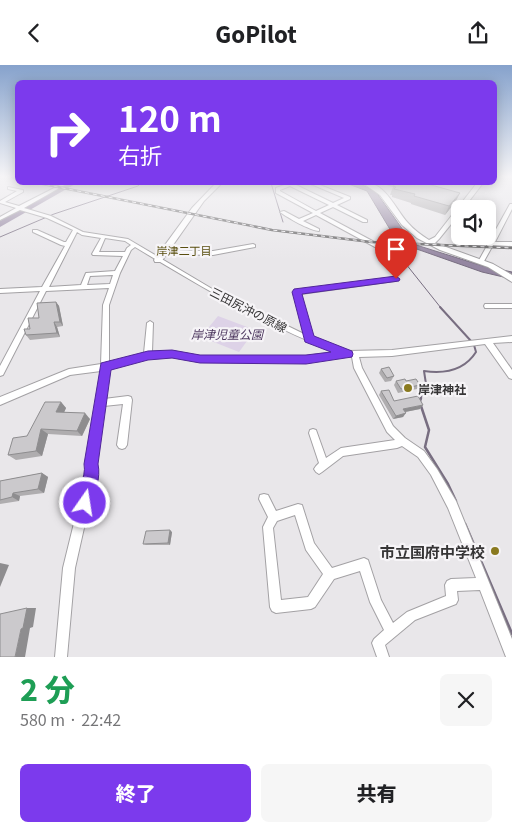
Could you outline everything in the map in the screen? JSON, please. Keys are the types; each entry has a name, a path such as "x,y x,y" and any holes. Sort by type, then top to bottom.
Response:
{"street":[{"name":"三田尻沖の原線","path":"10,205 47,216 75,231 126,240 212,291 309,339 351,354 392,353 512,339"},
{"path":"0,220 28,205"},
{"path":"158,260 198,205"},
{"path":"302,205 377,246 404,247"},
{"path":"299,221 334,205 365,221"},
{"path":"391,205 408,229 429,243 446,251 502,270 512,279"},
{"path":"429,243 437,239 463,205"},
{"path":"496,233 512,205"},
{"path":"282,212 317,230"},
{"path":"0,220 9,222"},
{"path":"34,231 67,244"},
{"path":"0,373 75,231"},
{"path":"104,236 95,254 126,254"},
{"path":"496,243 512,244"},
{"path":"61,657 69,569 92,470 91,464 105,367 106,305 116,273 133,245"},
{"path":"481,262 489,245"},
{"path":"165,252 213,253 253,246"},
{"path":"83,287 88,274 116,273"},
{"path":"309,339 297,292 396,279"},
{"path":"0,291 112,286"},
{"path":"487,306 512,306"},
{"path":"148,355 150,323"},
{"path":"487,341 512,376"},
{"path":"0,401 69,372 105,367 148,355 172,354 200,359 306,359 351,354 390,429 402,441 421,454 434,472 452,505 512,655"},
{"path":"100,403 128,400 122,445"},
{"path":"313,433 322,466 341,452 397,444 402,441"},
{"path":"264,499 274,517"},
{"path":"330,574 310,546 298,509 274,517 268,527 276,607 310,603 330,574 364,564 376,602 391,632"},
{"path":"382,657 378,643 411,616 452,601 451,585 483,584"}],"green space":[{"name":"岸津児童公園","path":"218,316 255,330 239,352 201,337"}],"shaded area":[{"path":"375,205 385,205 413,244 483,266 512,272 512,279 482,272 411,247 391,231"}],"building":[{"path":"56,302 60,322 54,322 57,333 26,335 24,329 30,329 28,318 39,318 37,303"},
{"path":"389,367 394,376 387,378 381,369"},
{"path":"405,379 406,381 416,379 420,385 401,389 396,381"},
{"path":"389,390 394,401 418,396 423,405 403,409 406,413 396,416 381,391"},
{"path":"45,402 61,402 56,412 85,413 77,431 41,429 36,451 8,455 13,438 27,436"},
{"path":"42,473 38,489 13,493 12,497 0,500 0,481"},
{"path":"170,530 168,543 143,544 146,531"},
{"path":"27,608 15,657 0,657 0,614"}],"waterway":[{"path":"0,224 34,205"},
{"path":"0,237 54,214 82,205"},
{"path":"278,205 283,222"},
{"path":"390,229 387,234 394,249 441,308"},
{"path":"440,307 471,341"},
{"path":"420,400 426,384 424,371 439,372 460,367 476,352 474,345"},
{"path":"421,406 429,430 425,447 448,484 456,501"},
{"path":"465,524 512,634"}],"railway":[{"path":"146,205 272,230 371,242 512,248"}],"place":[{"name":"岸津神社","path":"408,388"},
{"name":"市立国府中学校","path":"495,551"}],"district":[{"name":"岸津二丁目","path":"184,250"}],"route":[{"path":"85,503 92,470 91,464 105,367 148,355 172,354 200,359 306,359 348,354 309,339 297,292 396,279"}]}
